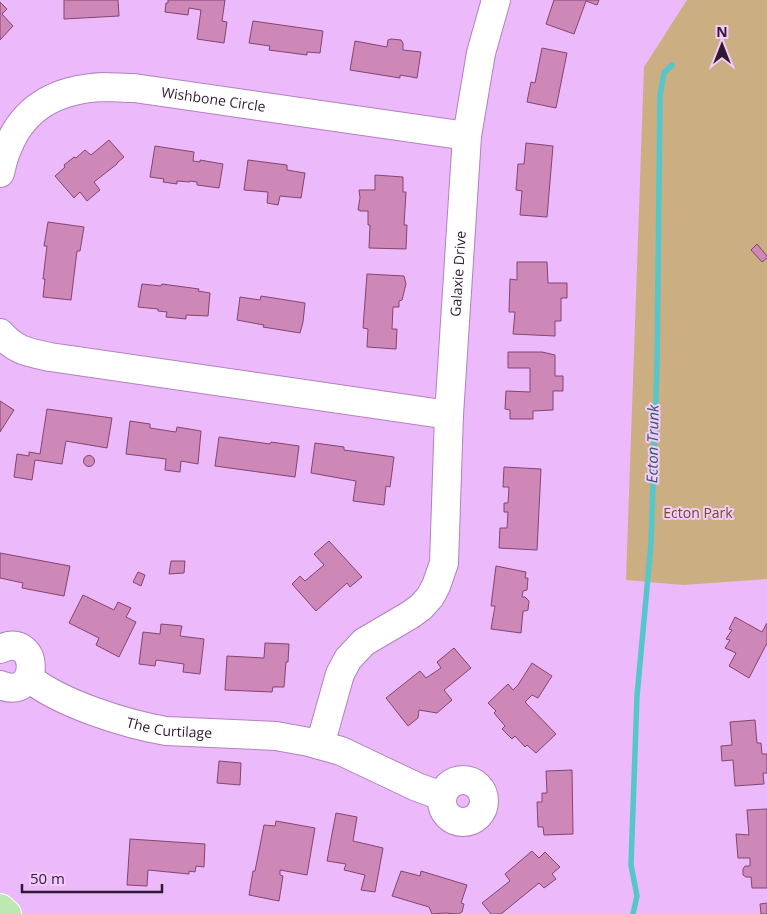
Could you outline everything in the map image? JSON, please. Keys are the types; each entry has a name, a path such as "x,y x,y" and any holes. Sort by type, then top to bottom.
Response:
{"main road":[{"path":"0,908 6,914"}],"street":[{"name":"Galaxie Drive","path":"320,744 340,674 348,659 364,642 421,607 430,597 436,586 444,563 449,415 467,136 481,53 496,0"},
{"name":"Wishbone Circle","path":"0,172 7,147 17,128 31,112 50,99 68,92 87,88 134,88 467,136"},
{"path":"0,333 16,348 50,357 449,415"},
{"path":"0,649 7,646 19,647 29,657 32,664 29,678 24,683 12,688 0,685"},
{"name":"The Curtilage","path":"29,678 53,694 81,706 119,720 150,728 276,736 320,744 341,751 417,787 442,796"}],"green space":[{"name":"Ecton Park","path":"687,0 767,0 767,579 683,585 626,580 644,67"}],"building":[{"path":"64,0 118,0 119,16 64,19"},
{"path":"168,0 225,0 222,21 227,22 224,43 197,39 201,10 189,8 188,15 165,12"},
{"path":"554,0 599,0 597,5 586,1 574,34 546,24"},
{"path":"0,2 7,9 2,14 13,26 0,40"},
{"path":"253,21 323,31 320,53 307,52 307,55 269,50 270,46 249,43"},
{"path":"388,40 401,40 403,50 421,52 417,78 400,75 400,78 350,70 355,41 387,47"},
{"path":"542,48 567,53 556,108 527,102 531,82 535,83"},
{"path":"109,140 124,157 94,182 100,190 87,201 80,192 74,198 55,176 74,157 76,158 85,150 91,155"},
{"path":"526,143 553,146 547,217 520,215 522,191 516,190 518,164 524,164"},
{"path":"155,146 194,152 193,161 200,162 200,160 223,164 219,188 197,185 197,182 190,181 177,181 177,184 163,182 164,179 150,177"},
{"path":"248,160 287,165 287,170 305,173 301,198 280,196 278,205 267,203 268,192 244,190"},
{"path":"375,175 403,177 403,192 406,192 404,225 407,225 406,249 369,248 370,225 368,225 368,211 358,210 359,190 375,190"},
{"path":"48,222 84,227 80,251 77,251 71,300 43,297 47,246 44,246"},
{"path":"757,244 767,256 762,262 751,250"},
{"path":"517,262 547,262 548,283 567,283 567,298 561,298 561,321 555,321 555,336 513,334 515,312 509,312 510,279 517,280"},
{"path":"367,274 404,276 406,284 402,300 399,301 399,307 393,307 392,329 397,329 396,349 367,347 368,329 363,328"},
{"path":"142,284 161,286 162,284 199,289 198,291 210,293 208,316 186,315 186,319 166,317 167,312 138,307"},
{"path":"261,296 305,303 300,333 263,327 264,325 237,320 240,297 260,300"},
{"path":"508,352 542,352 555,355 555,376 563,376 563,391 553,391 553,410 533,411 533,419 510,419 510,410 505,409 506,391 530,392 530,368 508,368"},
{"path":"0,401 14,410 0,432"},
{"path":"47,409 112,418 107,448 66,441 62,464 35,460 32,480 14,477 17,454 29,456 29,452 40,454"},
{"path":"130,421 150,424 150,428 176,432 177,427 201,431 198,464 181,461 180,472 165,470 166,459 126,454"},
{"path":"219,437 299,446 295,477 215,466"},
{"path":"315,443 344,447 344,450 394,457 390,487 386,486 384,505 353,501 356,481 311,473"},
{"path":"89,455 95,461 89,467 83,461"},
{"path":"504,467 541,469 537,550 499,548 500,528 507,528 508,512 504,512 504,503 508,503 509,487 503,487"},
{"path":"329,541 362,577 350,587 347,583 316,611 292,584 300,576 305,581 324,565 314,554"},
{"path":"0,553 70,566 64,596 22,588 23,583 0,578"},
{"path":"171,561 185,561 184,573 169,574"},
{"path":"496,566 526,572 525,578 528,578 527,590 523,591 522,597 529,601 528,610 523,611 521,633 491,629 495,606 491,606"},
{"path":"138,572 145,575 141,586 133,582"},
{"path":"83,595 114,610 118,602 131,608 126,617 136,622 119,657 96,645 99,638 69,623"},
{"path":"735,617 762,632 767,623 767,645 749,678 729,666 736,653 725,648 730,640 726,639 732,630 729,629"},
{"path":"161,624 182,626 180,636 204,639 200,674 183,672 184,664 156,660 155,666 139,664 143,632 160,634"},
{"path":"265,643 289,644 284,687 273,687 272,692 225,690 227,656 264,658"},
{"path":"454,648 471,668 444,690 452,700 437,713 419,710 418,718 408,726 386,698 420,671 426,678 441,668 437,662"},
{"path":"532,663 552,676 538,698 532,695 525,702 556,734 536,753 527,745 525,747 515,736 512,739 502,729 505,726 494,713 496,711 488,703 508,684 513,690"},
{"path":"755,720 757,743 761,743 762,754 767,754 767,773 763,773 764,784 735,786 733,760 722,761 721,746 732,745 730,722"},
{"path":"219,761 241,763 240,785 217,783"},
{"path":"572,770 573,834 544,835 543,827 538,827 537,802 542,802 542,793 547,793 546,771"},
{"path":"767,809 767,888 752,888 751,877 743,875 745,866 750,866 750,858 738,858 736,834 749,835 747,810"},
{"path":"336,813 357,817 353,841 383,848 375,892 361,890 365,875 344,870 346,864 327,861"},
{"path":"276,821 315,828 307,875 280,870 280,875 283,876 279,901 249,895 264,825 275,826"},
{"path":"130,839 205,844 204,867 196,866 195,872 189,871 189,874 148,870 147,886 127,885"},
{"path":"532,851 539,858 545,852 560,867 552,874 556,879 544,888 539,883 501,914 491,914 482,903 510,881 505,874"},
{"path":"401,871 420,876 421,871 467,885 461,903 464,904 462,912 458,914 432,914 429,907 392,896"},
{"path":"767,903 767,914 761,914 760,904"}],"waterway":[{"name":"Ecton Trunk","path":"633,914 637,896 631,865 637,696 651,544 657,365 660,95 664,73 672,65"}]}
